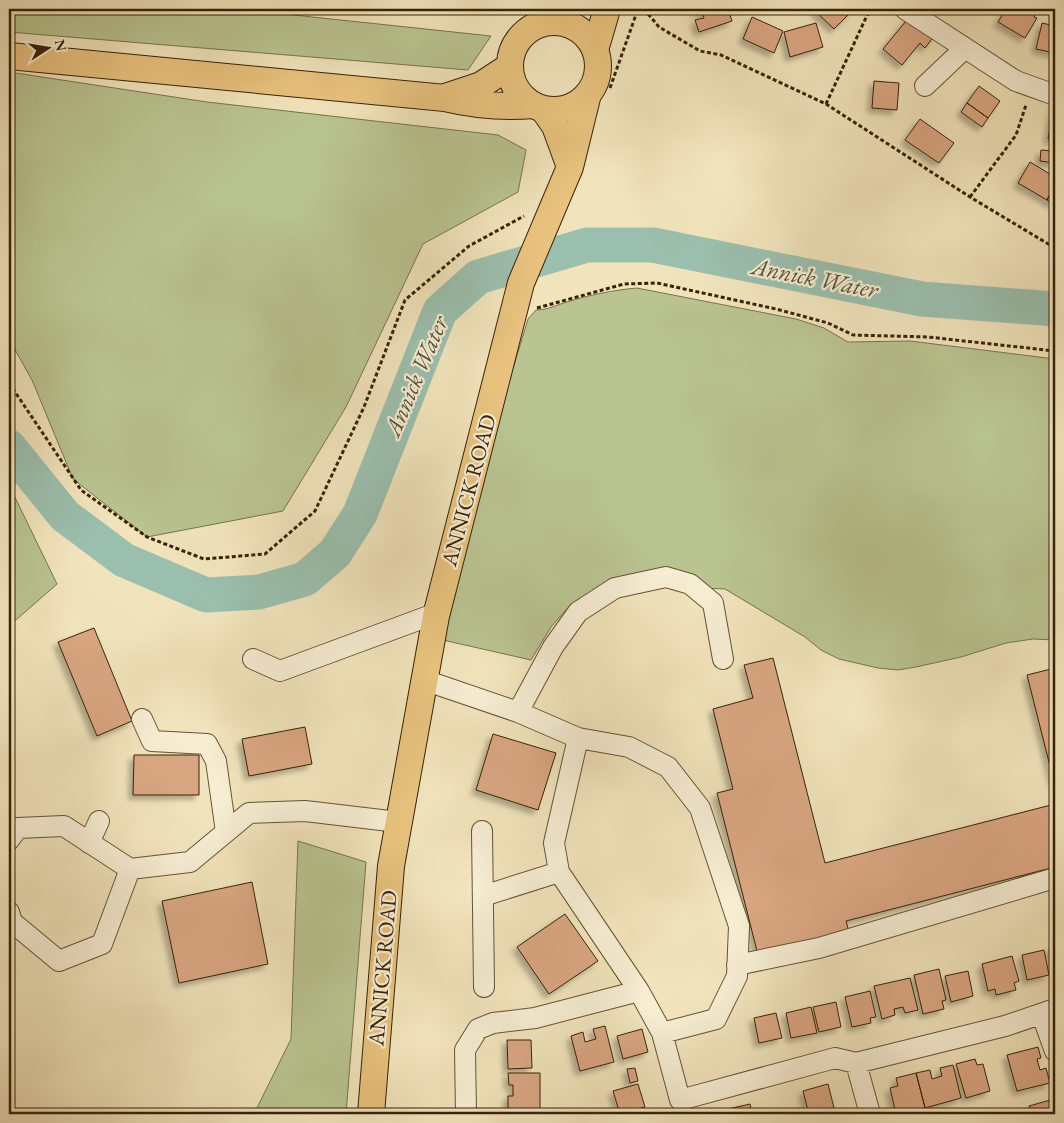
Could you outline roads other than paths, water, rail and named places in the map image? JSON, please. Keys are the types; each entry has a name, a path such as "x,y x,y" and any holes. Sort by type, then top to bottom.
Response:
{"main road":[{"path":"595,50 607,9"},
{"path":"9,56 445,98 503,108 538,107 559,110 574,106 588,94 597,77 598,61 595,50 584,34 570,25 555,22 551,16 529,29 519,39 512,52 510,66 512,80 518,91 538,107 555,126 570,167"},
{"path":"445,98 481,85 510,66"},
{"name":"ANNICK ROAD","path":"372,1114 391,866 437,613 521,283 570,167 588,94"}],"street":[{"path":"905,9 1016,81 1055,95"},
{"path":"925,86 965,48"},
{"path":"518,712 552,647 578,612 615,588 666,576 690,584 713,604 723,659"},
{"path":"253,659 280,671 437,613"},
{"path":"424,680 518,712 578,738 629,747 668,767 700,808 739,926 737,976 716,1019 662,1033"},
{"path":"142,719 152,742 207,744 216,761 226,832"},
{"path":"578,738 554,843 559,872 639,991 662,1033 681,1107 835,1058 856,1062 1049,1012 1055,1051"},
{"path":"9,840 18,828 64,826 130,870 190,862 249,813 305,811 398,822"},
{"path":"89,842 99,821"},
{"path":"482,831 484,987"},
{"path":"9,912 12,922 59,961 102,944 130,870"},
{"path":"483,896 559,872"},
{"path":"737,965 819,948 1055,878"},
{"path":"466,1114 465,1050 478,1029 493,1023 535,1018 639,991"},
{"path":"856,1062 870,1114"}],"waterway":[{"name":"Annick Water","path":"9,447 65,516 124,560 206,595 259,592 305,579 335,553 360,514 440,311 478,277 587,245 653,245 922,299 1055,309"}]}
